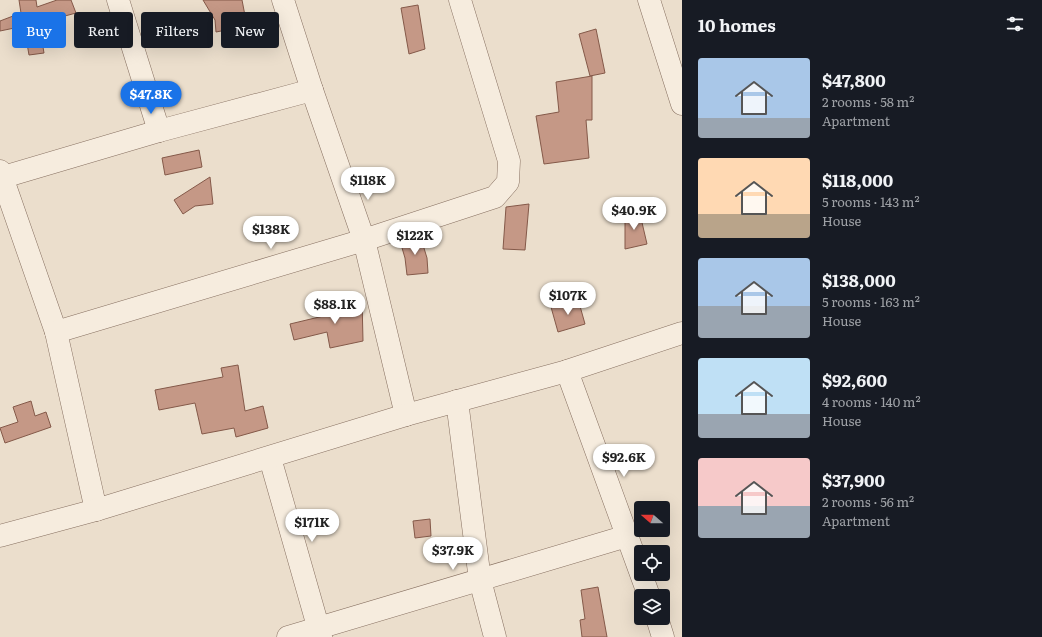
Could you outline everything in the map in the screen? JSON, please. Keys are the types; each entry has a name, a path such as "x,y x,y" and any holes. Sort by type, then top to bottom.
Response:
{"street":[{"path":"118,0 159,131"},
{"path":"283,0 312,90 364,240 406,415"},
{"path":"56,332 364,240 495,196 508,182 509,161 460,0"},
{"path":"649,0 682,104"},
{"path":"96,510 56,332 1,176 159,131 312,90"},
{"path":"0,536 96,510 270,458 406,415 567,371 682,333"},
{"path":"567,371 646,589"},
{"path":"457,401 480,580 495,637"},
{"path":"270,458 319,633"},
{"path":"288,637 319,633 480,580 627,536"},
{"path":"659,625 663,637"}],"building":[{"path":"19,0 36,0 37,7 57,0 71,0 76,12 66,16 66,12 21,12"},
{"path":"203,0 242,0 244,12 221,12 221,31 216,32 213,12 210,12"},
{"path":"418,5 425,49 409,54 401,8"},
{"path":"12,16 12,28 0,31 0,21"},
{"path":"596,29 605,73 590,76 579,34"},
{"path":"28,48 43,48 44,53 29,55"},
{"path":"592,76 592,120 586,120 589,158 544,164 536,116 559,112 556,82"},
{"path":"199,150 202,167 165,175 162,158"},
{"path":"210,177 213,204 195,206 183,214 174,200"},
{"path":"529,204 525,250 503,249 506,207"},
{"path":"625,214 640,214 647,244 625,249"},
{"path":"420,235 427,258 428,273 407,275 405,258 400,241"},
{"path":"362,299 363,341 330,348 327,332 294,340 290,324 336,313 335,300"},
{"path":"578,299 585,324 558,332 551,307"},
{"path":"238,365 245,411 263,406 268,428 236,437 234,428 202,434 195,403 159,410 155,390 223,377 221,368"},
{"path":"31,401 35,416 46,412 51,427 5,443 0,428 18,422 13,407"},
{"path":"430,519 431,536 415,538 413,521"},
{"path":"598,587 607,637 582,637 580,620 585,619 581,590"}]}
